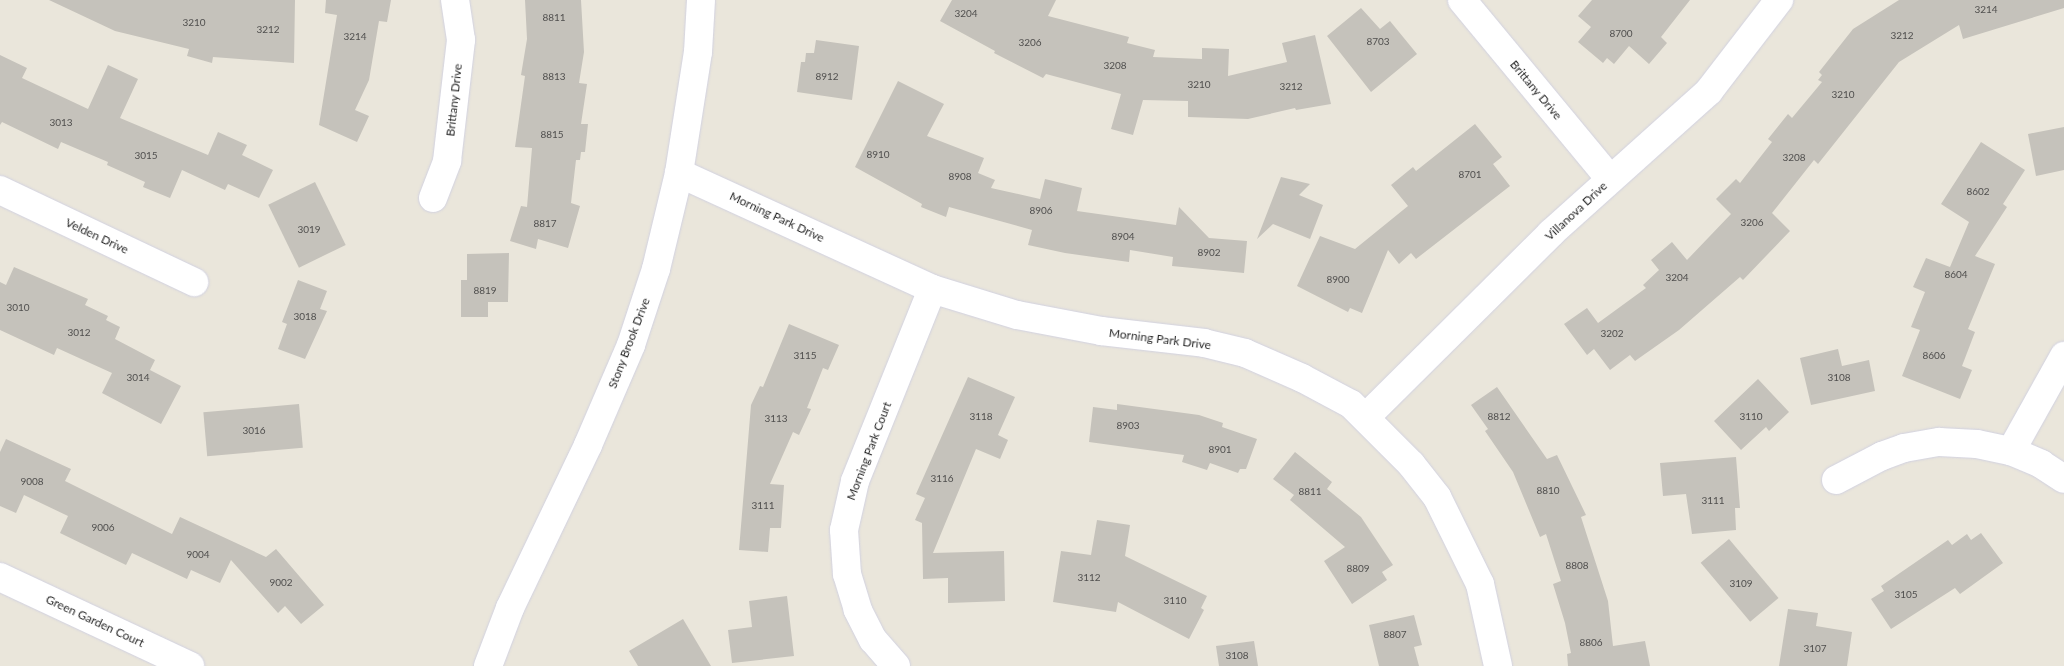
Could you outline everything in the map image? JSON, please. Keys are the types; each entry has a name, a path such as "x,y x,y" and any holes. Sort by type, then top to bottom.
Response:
{"street":[{"name":"Brittany Drive","path":"433,198 447,161 457,77 461,40 455,0"},
{"name":"Stony Brook Drive","path":"488,666 510,608 588,446 631,345 656,269 680,173 698,52 701,0"},
{"name":"Brittany Drive","path":"1462,0 1610,179"},
{"name":"Villanova Drive","path":"1366,417 1551,233 1710,91 1779,0"},
{"name":"Morning Park Drive","path":"680,173 932,289 1017,315 1101,331 1204,342 1245,353 1302,378 1351,404 1411,464 1437,497 1468,553 1491,624 1498,666"},
{"name":"Velden Drive","path":"0,190 194,282"},
{"name":"Morning Park Court","path":"895,666 873,640 858,610 847,574 844,530 855,480 932,289"},
{"path":"2011,452 2064,356"},
{"path":"1836,480 1904,448 1958,443 2011,452 2041,464 2064,479"},
{"name":"Green Garden Court","path":"0,577 190,666"}],"building":[{"path":"49,0 295,0 294,63 213,57 212,63 187,56 189,49 115,31"},
{"path":"326,0 391,0 387,22 379,21 369,80 355,110 369,116 357,142 319,125 337,15 325,13"},
{"path":"525,0 581,0 584,52 579,83 587,84 581,124 588,124 585,152 581,152 580,160 576,160 571,203 580,206 568,248 538,239 536,249 510,241 521,206 527,207 532,148 515,147 525,76 521,75 527,39"},
{"path":"952,0 1056,0 1048,16 1129,37 1127,43 1155,50 1153,57 1202,59 1202,48 1229,49 1228,76 1287,62 1282,43 1315,35 1331,104 1296,110 1295,108 1248,119 1188,117 1188,101 1143,100 1133,135 1111,129 1121,94 1046,74 1043,78 994,53 995,51 940,21"},
{"path":"1592,0 1690,0 1661,37 1667,43 1649,64 1629,46 1614,64 1607,58 1603,63 1578,42 1591,27 1578,16"},
{"path":"1899,0 2064,0 2064,8 1963,39 1959,25 1899,62 1818,164 1814,160 1772,213 1790,231 1743,280 1740,277 1679,330 1635,361 1630,355 1610,370 1594,349 1587,355 1564,324 1587,308 1598,323 1646,288 1643,285 1659,270 1651,260 1672,242 1687,260 1731,214 1716,199 1736,179 1740,183 1772,142 1768,139 1788,114 1792,118 1822,82 1818,80 1822,75 1819,72 1853,29"},
{"path":"1361,8 1380,29 1390,21 1417,54 1371,92 1327,36"},
{"path":"816,40 859,46 852,100 797,92 801,62 805,62 806,53 814,53"},
{"path":"0,55 27,68 22,78 88,109 108,65 138,79 120,118 208,155 218,132 247,145 242,155 273,170 259,198 228,184 225,190 182,170 170,198 143,187 145,182 107,165 108,162 61,142 58,149 2,122 0,125"},
{"path":"898,81 944,104 927,136 984,158 978,173 995,180 991,188 1040,199 1045,179 1082,188 1077,211 1176,225 1179,207 1209,238 1247,241 1244,273 1172,266 1173,257 1130,250 1129,262 1065,253 1028,245 1032,230 949,207 946,217 921,207 922,204 855,167"},
{"path":"1475,124 1502,157 1493,164 1510,186 1416,259 1411,253 1399,264 1388,250 1362,313 1350,308 1348,312 1297,286 1320,236 1355,249 1408,206 1391,185 1413,167 1416,171"},
{"path":"2064,127 2064,170 2036,176 2028,134"},
{"path":"1981,142 2025,170 2003,204 2007,207 1975,256 1995,264 1968,329 1975,332 1962,366 1972,370 1960,399 1902,376 1920,330 1911,327 1925,292 1913,287 1926,258 1950,267 1969,222 1941,204"},
{"path":"1281,177 1310,184 1299,195 1323,205 1310,239 1273,224 1257,239"},
{"path":"315,182 346,245 299,268 268,205"},
{"path":"509,253 508,302 488,302 488,317 461,317 461,280 467,280 467,254"},
{"path":"14,267 88,299 85,305 108,316 106,320 120,327 115,339 155,360 150,370 181,386 161,424 102,393 112,373 57,348 54,355 0,330 0,282 6,285"},
{"path":"298,280 327,291 320,309 327,311 305,359 278,349 287,324 282,322"},
{"path":"789,324 839,345 828,370 823,368 807,408 811,409 799,435 793,432 770,484 784,485 781,528 770,528 768,552 739,550 751,405 760,386 763,387"},
{"path":"1838,349 1842,366 1869,360 1875,391 1811,405 1800,358"},
{"path":"968,377 1015,397 998,435 1008,440 1000,459 976,449 933,553 1004,551 1005,601 948,603 948,578 923,579 922,523 915,520 925,498 916,494"},
{"path":"1758,379 1789,412 1769,431 1766,427 1741,450 1714,421"},
{"path":"1497,387 1547,459 1557,455 1586,515 1581,517 1608,601 1613,646 1645,641 1650,666 1568,666 1567,654 1571,653 1565,623 1553,584 1561,581 1546,534 1540,537 1513,472 1485,431 1488,429 1471,405"},
{"path":"299,404 303,448 207,456 203,412"},
{"path":"1117,404 1199,415 1223,423 1222,427 1257,439 1246,469 1240,469 1238,473 1210,463 1207,470 1182,462 1184,455 1089,442 1093,407 1117,410"},
{"path":"6,439 71,469 65,481 172,534 180,517 266,557 276,549 324,605 301,624 285,606 278,613 231,560 220,583 191,570 187,579 132,553 126,565 60,533 68,516 24,495 16,513 0,506 0,452"},
{"path":"1295,452 1332,482 1327,489 1361,517 1393,565 1382,572 1387,580 1352,604 1324,561 1345,547 1290,500 1294,495 1273,479"},
{"path":"1736,457 1740,508 1735,508 1736,530 1692,534 1686,494 1663,496 1660,463"},
{"path":"1097,520 1130,525 1125,556 1207,596 1201,608 1204,610 1189,639 1118,602 1116,612 1053,602 1061,551 1091,555"},
{"path":"1981,533 2003,563 1960,594 1955,588 1891,629 1871,599 1884,591 1881,586 1948,540 1952,545 1967,534 1971,540"},
{"path":"1729,539 1778,598 1750,622 1701,563"},
{"path":"787,596 794,656 732,663 728,630 752,627 749,601"},
{"path":"1788,609 1818,613 1816,626 1852,632 1847,666 1779,666"},
{"path":"1414,615 1422,645 1414,647 1419,666 1379,666 1369,625"},
{"path":"683,619 711,666 638,666 629,651"},
{"path":"1254,641 1258,666 1219,666 1216,646"}]}
